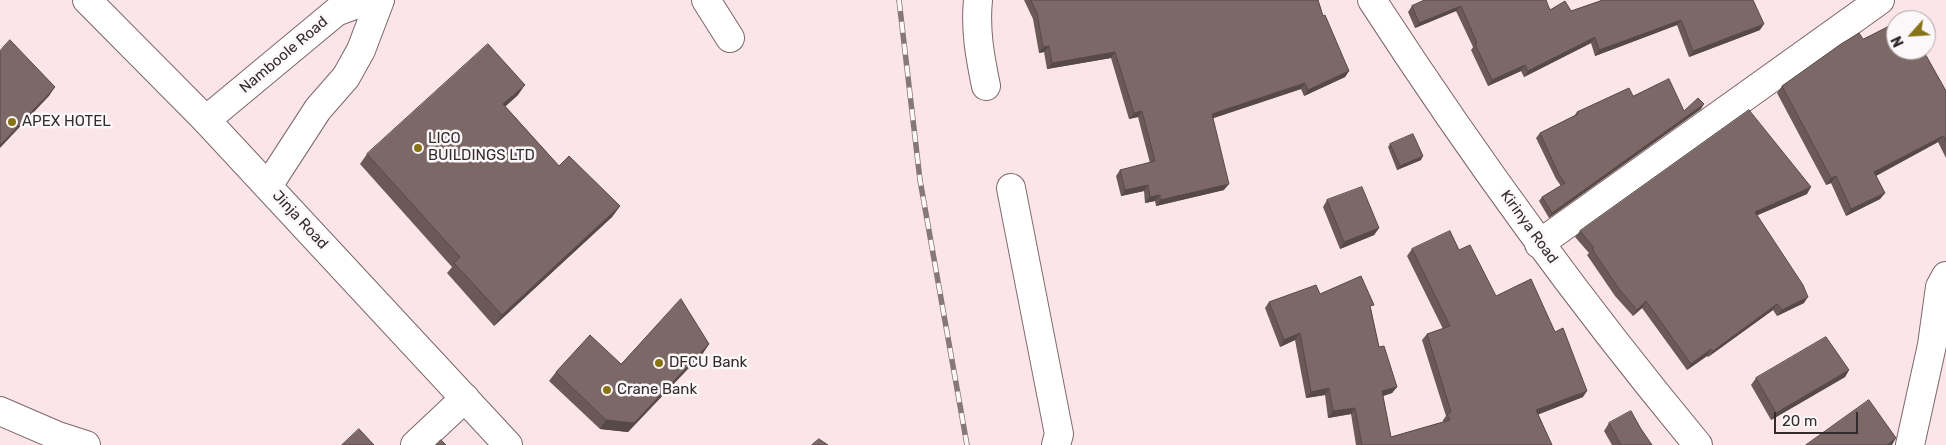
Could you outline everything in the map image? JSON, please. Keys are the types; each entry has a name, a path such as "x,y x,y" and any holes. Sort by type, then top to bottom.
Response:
{"main road":[{"name":"Jinja Road","path":"87,0 206,120 508,445"},
{"name":"Namboole Road","path":"206,120 336,12 368,0"},
{"path":"268,186 318,109 346,77 361,50 380,0"},
{"path":"706,0 730,38"},
{"path":"978,0 976,19 978,50 986,86"},
{"name":"Kirinya Road","path":"1372,0 1409,57 1539,244 1698,445"},
{"path":"1539,244 1880,0"},
{"path":"1011,188 1059,434 1056,445"},
{"path":"1910,445 1932,345 1940,287 1946,276"},
{"path":"415,445 465,398"},
{"path":"0,411 56,440 86,445"}],"building":[{"path":"1031,0 1318,0 1323,16 1325,15 1349,71 1308,90 1305,83 1212,114 1229,184 1160,200 1160,195 1150,197 1148,185 1125,190 1120,170 1155,161 1142,111 1134,113 1115,52 1052,63 1049,46 1043,47 1037,13"},
{"path":"1425,0 1546,0 1550,10 1565,1 1571,11 1603,0 1753,0 1764,24 1693,51 1681,20 1599,50 1595,37 1528,71 1525,65 1492,80 1475,44 1477,43 1461,6 1419,23 1412,6"},
{"path":"1886,28 1886,60 1929,60 1946,91 1946,141 1943,136 1874,172 1885,193 1851,209 1836,176 1831,178 1782,86 1859,33 1863,39"},
{"name":"APEX HOTEL","path":"10,40 55,87 0,145 0,51"},
{"path":"488,44 525,85 503,104 559,166 569,156 620,206 502,315 454,263 460,257 367,154"},
{"path":"1669,79 1684,111 1698,98 1704,104 1552,213 1542,197 1565,183 1559,175 1540,133 1578,114 1577,112 1629,88 1633,96"},
{"path":"1749,110 1811,187 1755,212 1803,285 1808,297 1782,310 1777,304 1713,351 1711,349 1691,364 1646,301 1637,310 1619,289 1592,249 1594,248 1580,231"},
{"path":"1413,134 1423,156 1400,166 1390,144"},
{"path":"1362,187 1379,228 1344,242 1327,200"},
{"path":"1450,231 1459,250 1470,245 1496,296 1531,279 1555,332 1563,328 1587,391 1536,410 1552,445 1362,445 1355,408 1333,411 1329,388 1311,392 1300,333 1284,340 1269,302 1316,285 1320,294 1361,276 1374,305 1370,306 1379,347 1384,346 1397,387 1382,391 1391,437 1450,420 1447,414 1451,412 1427,334 1450,326 1412,249"},
{"name":"DFCU Bank","path":"681,299 709,344 634,423 606,420 556,372 590,335 621,364"},
{"path":"1826,337 1849,370 1776,413 1756,378"},
{"path":"1869,400 1896,438 1887,445 1806,445"},
{"path":"1631,411 1652,445 1621,445 1609,423"},
{"path":"359,429 374,445 342,445"},
{"path":"819,439 828,445 812,445"},
{"path":"441,440 446,445 436,445"}],"railway":[{"path":"899,0 920,180 967,445"}],"place":[{"name":"APEX HOTEL","path":"12,122"},
{"name":"LICO BUILDINGS LTD","path":"418,148"},
{"name":"DFCU Bank","path":"659,363"},
{"name":"Crane Bank","path":"607,390"}]}
